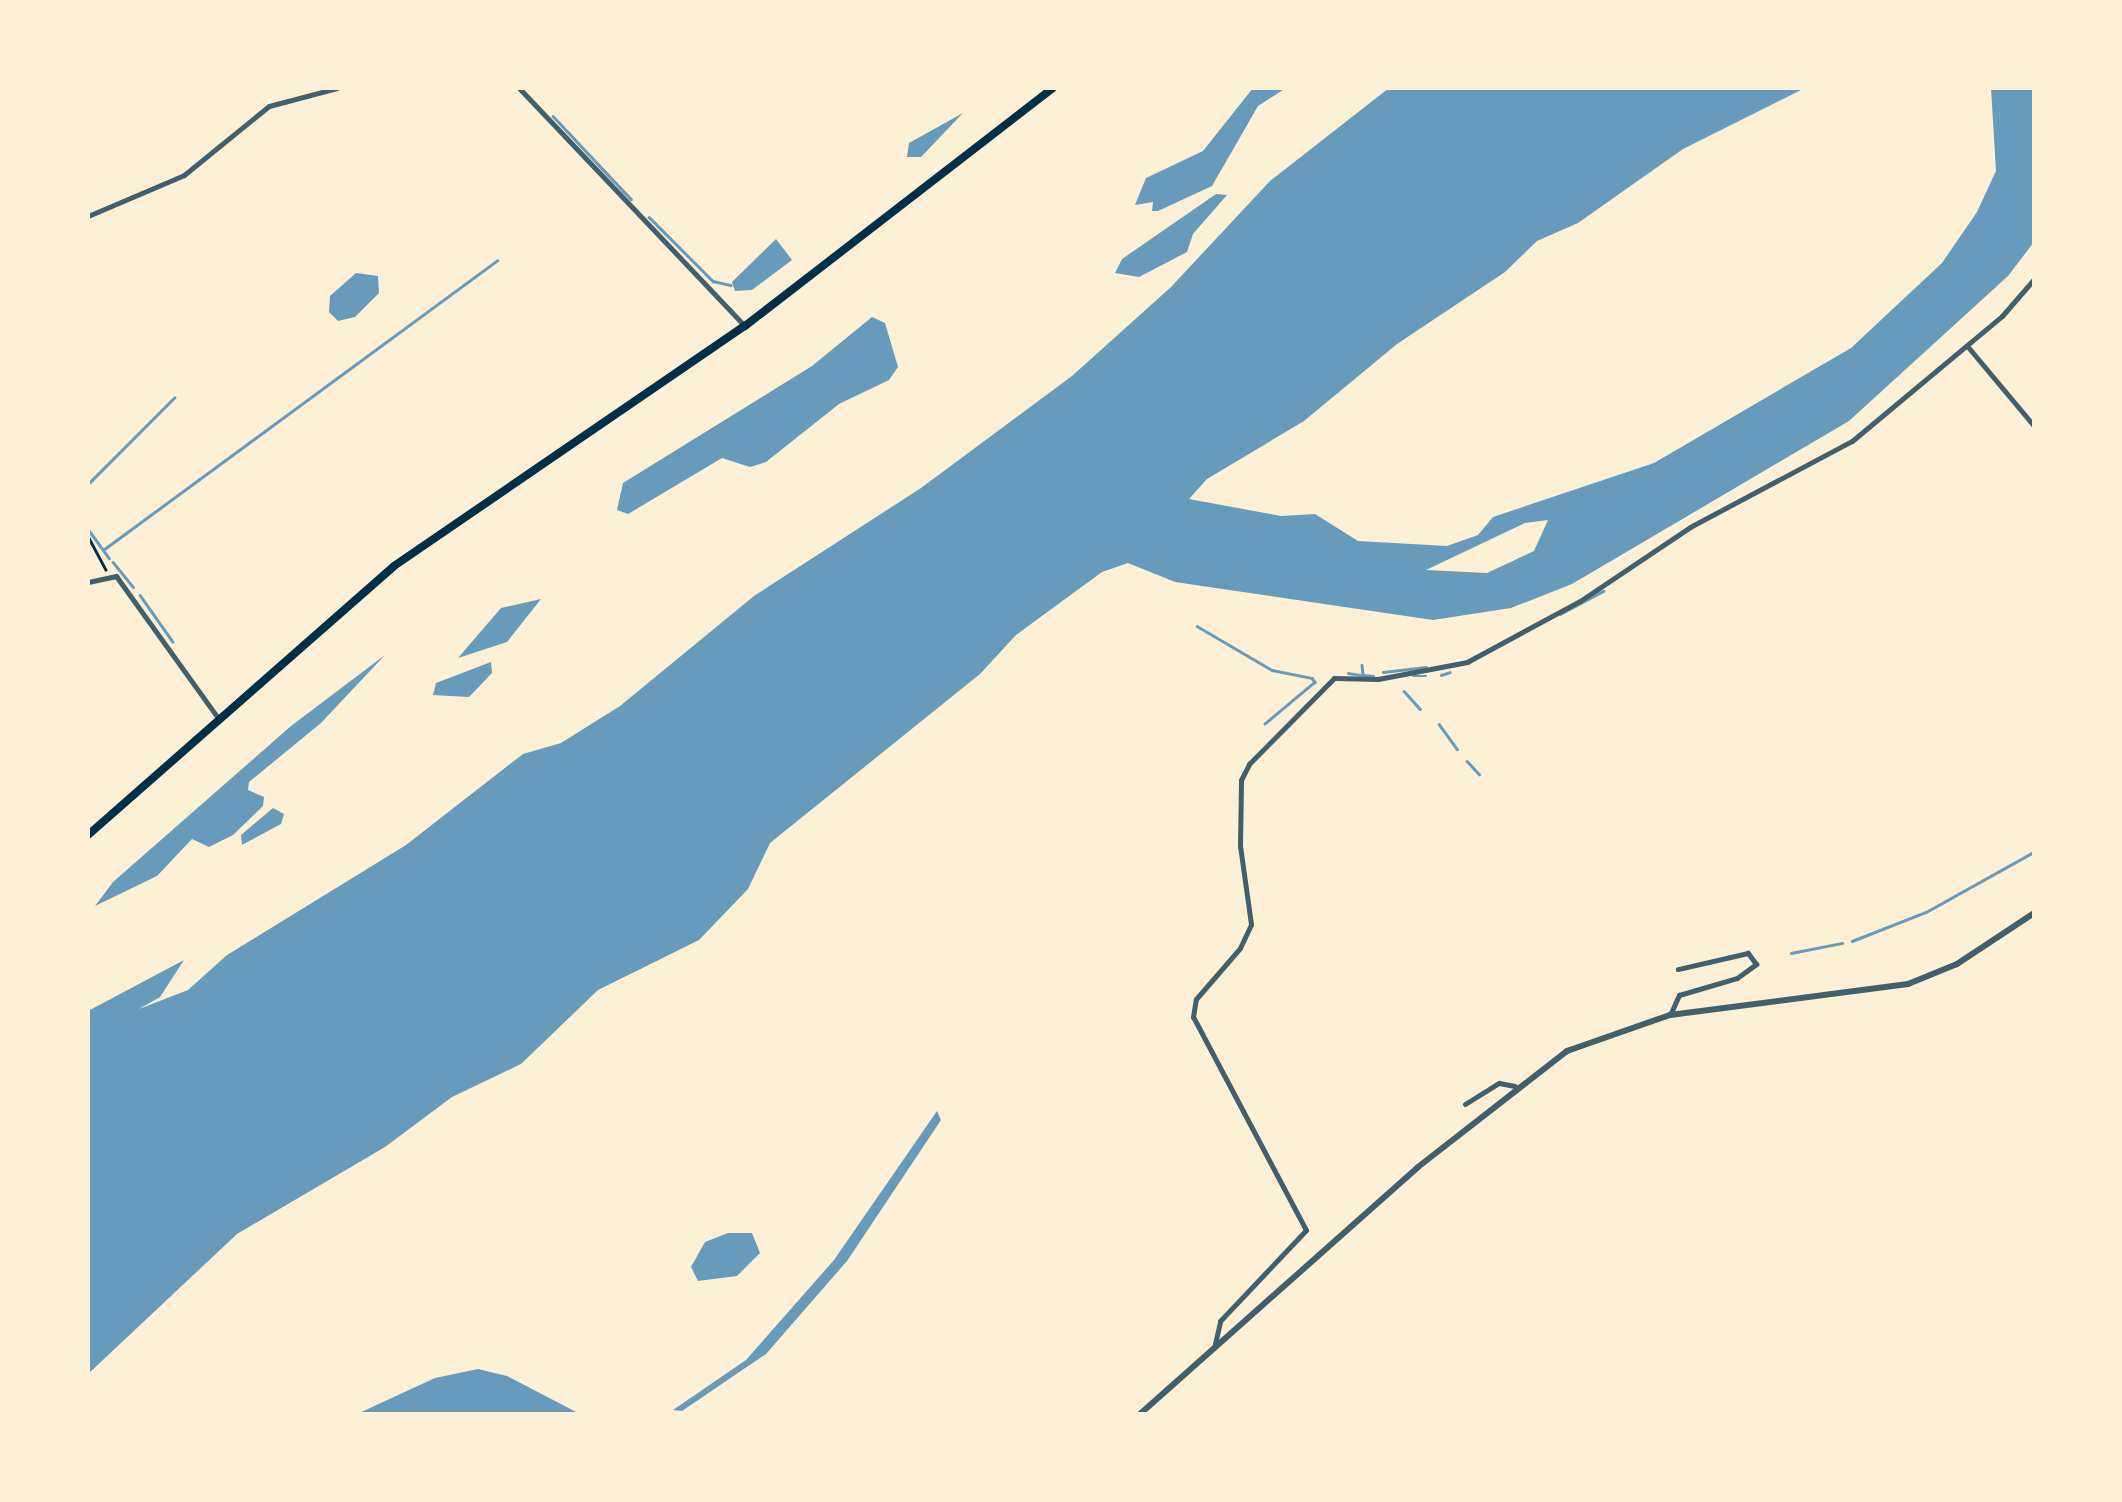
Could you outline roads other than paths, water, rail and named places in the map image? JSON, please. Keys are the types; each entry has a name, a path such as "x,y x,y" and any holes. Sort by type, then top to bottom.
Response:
{"main road":[{"path":"88,834 400,562 745,326 1053,88"}],"street":[{"path":"88,216 184,175 269,106 337,88"},
{"path":"519,88 745,326"},
{"path":"1214,1348 1220,1321 1306,1230 1193,1017 1196,998 1251,924 1240,846 1241,780 1248,764 1334,678 1371,680 1467,662 1580,601 1690,527 1852,442 1968,347 2034,279"},
{"path":"1968,347 2034,426"},
{"path":"88,582 109,575 134,595 218,718"},
{"path":"1140,1414 1515,1086 1590,1039 1670,1015 1908,984 1969,958 2034,912"},
{"path":"1670,1015 1679,994 1737,978 1756,964 1748,953 1678,969"},
{"path":"1465,1104 1499,1083 1515,1086"}],"water":[{"path":"1253,88 1286,88 1258,106 1212,186 1158,211 1152,211 1153,202 1135,205 1146,178 1203,151"},
{"path":"1389,88 1805,88 1683,149 1578,223 1537,241 1505,272 1397,344 1304,421 1207,479 1189,499 1281,516 1315,514 1358,541 1447,546 1478,535 1493,517 1654,463 1851,348 1942,263 1977,212 1996,171 1991,88 2032,88 2034,242 2008,276 1849,421 1572,584 1511,608 1433,620 1175,582 1128,563 1102,572 1016,635 980,674 770,843 748,889 699,940 598,990 521,1064 452,1097 385,1147 237,1234 88,1374 88,1011 184,960 160,997 139,1009 188,990 227,955 406,845 523,754 561,743 620,706 754,596 921,488 1072,376 1171,287 1270,181","holes":["1548,520 1534,551 1487,573 1426,570 1525,523"]},
{"path":"963,113 921,157 907,157 909,143"},
{"path":"1216,194 1227,195 1193,234 1187,252 1139,277 1115,273 1122,259"},
{"path":"776,239 792,260 752,290 735,291 732,282"},
{"path":"356,273 378,276 379,293 355,317 338,321 329,312 330,296"},
{"path":"872,317 885,323 898,367 889,380 839,404 766,462 750,467 722,458 628,514 617,510 623,483 812,366"},
{"path":"541,599 507,642 458,658 501,608"},
{"path":"385,655 321,723 249,782 248,790 264,797 263,806 233,835 209,847 192,839 157,876 95,906 113,882 291,726"},
{"path":"491,662 492,673 469,697 433,695 436,683"},
{"path":"273,808 284,814 281,824 242,845 241,835"},
{"path":"937,1111 941,1120 847,1261 766,1354 682,1411 673,1410 746,1360 834,1260"},
{"path":"728,1233 752,1233 760,1253 737,1276 698,1281 691,1267 705,1242"},
{"path":"478,1369 507,1376 580,1414 357,1414 435,1378"}],"waterway":[{"path":"553,116 631,199"},
{"path":"649,217 713,281 731,285"},
{"path":"103,550 497,261"},
{"path":"88,484 174,398"},
{"path":"88,529 109,558"},
{"path":"113,562 133,587"},
{"path":"1560,614 1603,591"},
{"path":"140,595 173,642"},
{"path":"1197,626 1272,670 1312,678 1315,682 1265,724"},
{"path":"1362,665 1363,675 1373,676"},
{"path":"1383,672 1426,667"},
{"path":"1441,675 1450,672"},
{"path":"1348,673 1361,675"},
{"path":"1413,676 1426,676"},
{"path":"1404,691 1420,709"},
{"path":"1439,724 1457,749"},
{"path":"1467,761 1479,774"},
{"path":"1852,941 1926,912 2034,852"},
{"path":"1791,953 1842,943"}]}
